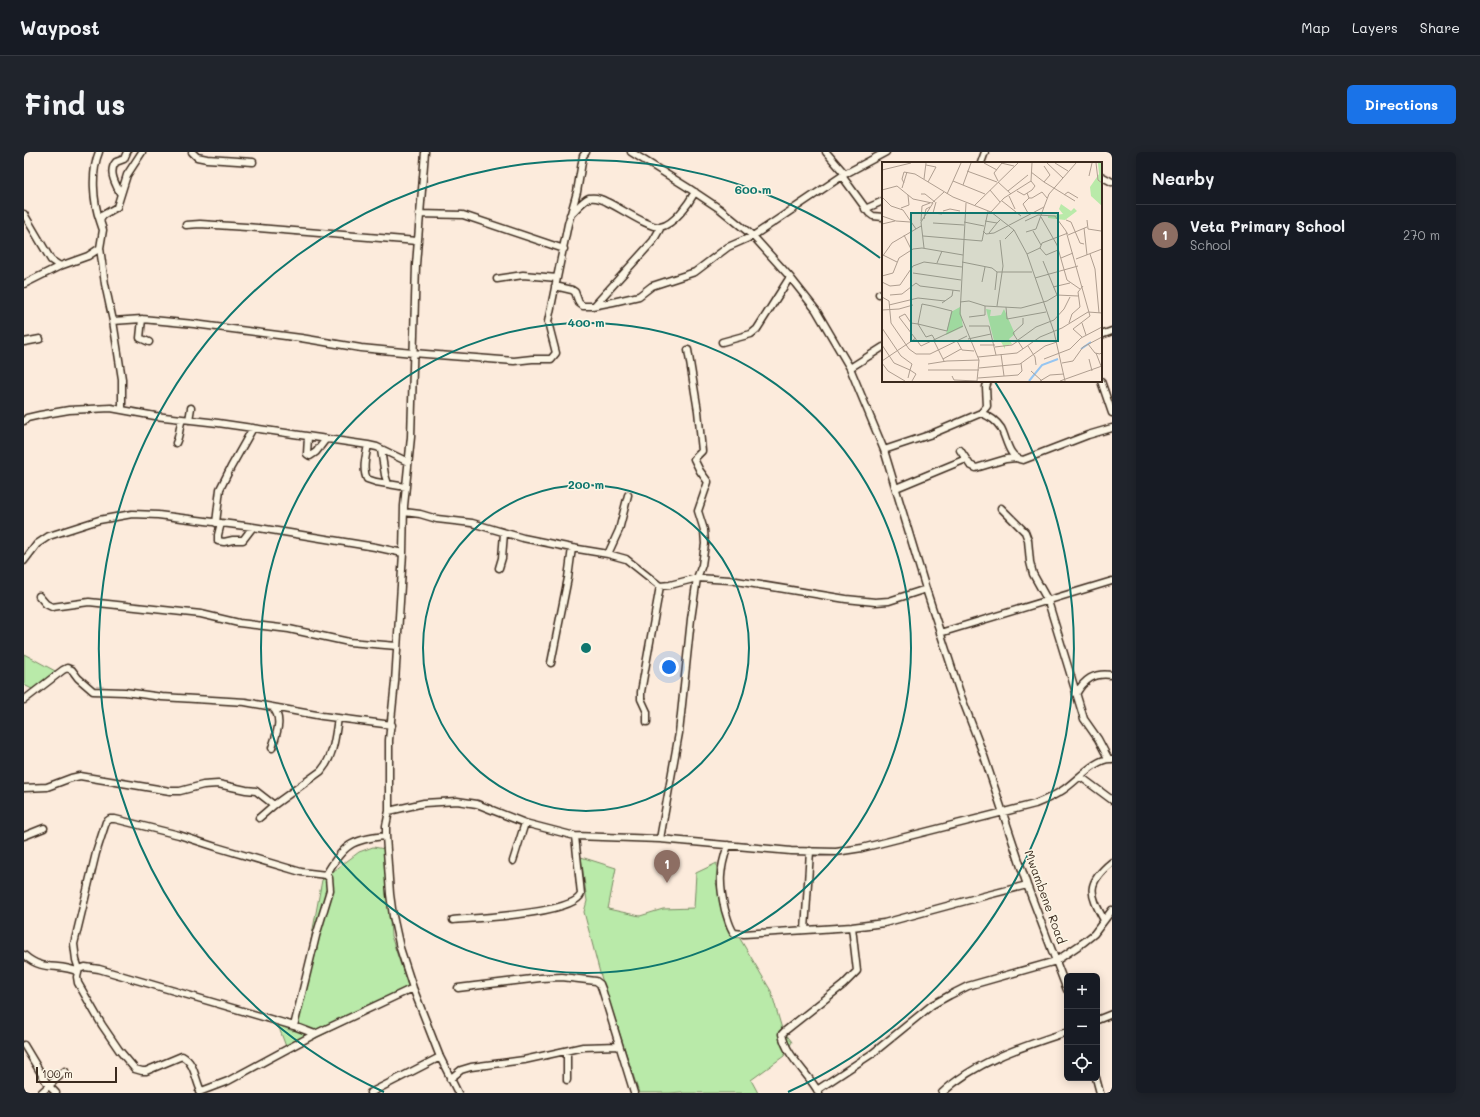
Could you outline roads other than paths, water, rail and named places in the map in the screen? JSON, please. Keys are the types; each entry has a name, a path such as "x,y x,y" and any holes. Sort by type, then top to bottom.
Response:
{"street":[{"path":"99,152 94,167 94,175 98,216 103,230 100,248 123,386 122,409"},
{"path":"120,193 113,179 113,168 116,162 124,159 127,152"},
{"path":"100,221 103,215 117,207 127,174 142,152"},
{"path":"192,152 197,157 206,159 253,162"},
{"path":"425,152 417,241 411,431 404,512 403,553 389,753 390,811 387,821 386,836 390,894 400,948 413,988 440,1056 458,1093"},
{"path":"113,321 142,319 301,338 361,348 514,362 532,359 551,359 556,353 548,322 570,215 577,192 583,156 586,152"},
{"name":"Mwambene Road","path":"631,152 720,209 753,236 790,277 816,310 850,368 884,450 940,633 1027,885 1064,982"},
{"path":"826,152 844,175 865,209 871,215 882,217"},
{"path":"555,286 572,290 575,292 580,305 587,306 635,297 657,284 688,276 728,247 753,236 844,175 886,152"},
{"path":"981,162 986,152"},
{"path":"1102,177 1112,182"},
{"path":"595,305 653,241 661,227 666,225 682,212 695,192"},
{"path":"570,215 587,199 598,198 611,203 650,224 661,227"},
{"path":"865,209 882,201"},
{"path":"24,214 51,260 60,266"},
{"path":"419,214 463,215 564,249"},
{"path":"186,225 200,224 246,227 417,241"},
{"path":"24,284 60,266 82,259 100,248"},
{"path":"497,279 523,276 557,278"},
{"path":"722,342 751,334 757,329 790,277"},
{"path":"142,319 140,338 149,342"},
{"path":"1102,335 1112,331"},
{"path":"24,342 40,339"},
{"path":"850,368 882,348"},
{"path":"660,839 679,732 690,626 697,578 704,555 705,535 698,511 699,504 708,482 694,459 702,451 698,411 688,350"},
{"path":"1102,382 1112,413"},
{"path":"884,450 929,435 981,413 987,406 987,384"},
{"path":"25,418 52,412 85,408 101,407 122,409 155,416 253,428 368,445 408,462"},
{"path":"189,420 191,408"},
{"path":"981,413 990,417 1001,428 1011,451 1016,458"},
{"path":"176,443 179,436 179,427 182,419"},
{"path":"253,428 220,489 217,538 221,542 243,540 253,528"},
{"path":"960,450 973,468 976,468 1006,459 1027,459 1082,437 1112,428"},
{"path":"308,437 307,454 310,456 316,452 326,439"},
{"path":"368,445 365,462 366,476 370,480 406,487"},
{"path":"381,450 388,484"},
{"path":"896,488 966,459"},
{"path":"608,554 619,530 628,495"},
{"path":"390,811 424,803 457,801 483,806 525,823 575,836 625,839 660,839 791,851 836,852 862,848 1002,811 1035,804 1057,794 1081,777 1097,763 1110,759 1098,739 1086,724 1048,601 1034,574 1030,562 1028,540 1025,532 1001,508"},
{"path":"404,512 420,514 437,519 472,523 504,533 626,559 660,586 697,578 730,580 846,599 876,602 889,601 926,589"},
{"path":"24,561 37,544 49,536 99,520 126,514 150,515 218,523 375,547 403,553"},
{"path":"499,568 502,558 504,533"},
{"path":"551,663 564,600 572,548"},
{"path":"940,633 1112,581"},
{"path":"647,722 647,712 641,699 641,692 660,586"},
{"path":"39,596 46,604 52,607 89,602 201,614 239,623 289,629 349,642 397,646"},
{"path":"24,700 67,668 72,670 78,678 93,691 124,692 162,697 245,702 338,718 392,725"},
{"path":"1076,694 1089,678 1101,675 1112,675"},
{"path":"272,707 278,714 279,722"},
{"path":"272,748 279,722 288,710"},
{"path":"259,818 274,804 321,771 327,764 332,750 338,718"},
{"path":"24,788 41,788 80,776 170,791 180,791 203,785 218,784 256,791 274,804"},
{"path":"1081,777 1112,800"},
{"path":"294,1026 316,936 330,890 329,878 326,875 301,872 179,835 114,819 108,820 104,825 96,853 74,944 79,970 78,983 102,1025 119,1050 135,1069 142,1072 146,1071 182,1056 192,1066 200,1092 228,1080 315,1034 413,988"},
{"path":"513,861 525,823"},
{"path":"24,836 44,828"},
{"path":"326,875 337,857 346,847 363,839 386,836"},
{"path":"453,920 552,909 574,902 581,894 575,836"},
{"path":"728,845 720,878 721,890 730,928 734,934 852,927 884,923 1027,885"},
{"path":"805,930 810,851"},
{"path":"1104,920 1093,899 1092,890 1098,874 1112,862"},
{"path":"852,927 857,971 844,985 782,1034 794,1058 818,1091 873,1053 932,1005 950,995 968,986 1056,961 1094,934 1112,910"},
{"path":"24,955 37,964 79,970 85,967 99,969 294,1026 315,1034"},
{"path":"458,988 551,978 580,978 596,981 600,984 602,989 634,1093"},
{"path":"1100,1019 1112,1014"},
{"path":"942,1093 980,1066 1007,1054 1064,1033"},
{"path":"24,1046 48,1086 56,1093"},
{"path":"450,1079 458,1072 466,1068 524,1060 583,1047 619,1046"},
{"path":"567,1051 567,1080"},
{"path":"370,1093 440,1056"},
{"path":"41,1093 65,1071"},
{"path":"1097,1081 1100,1093"}],"place":[{"name":"Veta Primary School","path":"667,883"}]}
